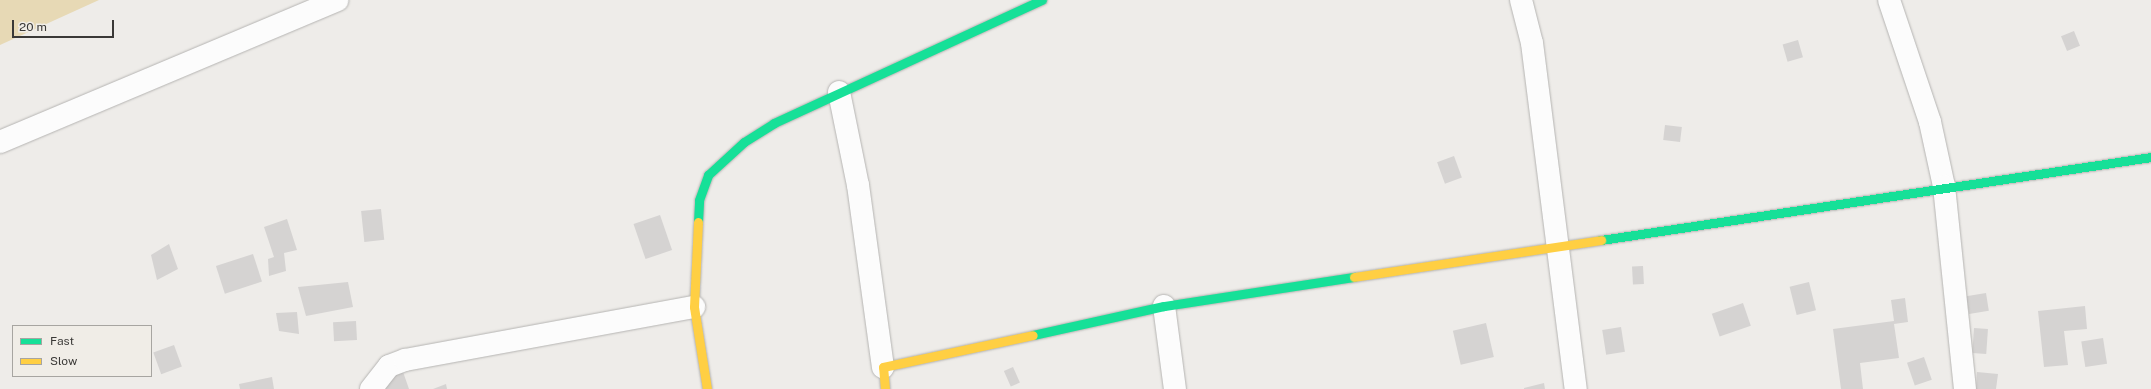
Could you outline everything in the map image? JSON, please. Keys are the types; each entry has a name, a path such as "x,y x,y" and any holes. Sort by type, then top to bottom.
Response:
{"street":[{"path":"0,142 337,0"},
{"path":"707,389 694,307 699,200 708,175 744,142 839,92 1042,0"},
{"path":"1521,0 1532,43 1560,247 1576,389"},
{"path":"1889,0 1930,122 1944,186 1965,389"},
{"path":"839,92 858,185 885,389"},
{"path":"883,367 1164,306 1560,247 1944,186 2151,157"},
{"path":"1164,306 1175,389"},
{"path":"371,389 389,366 405,360 694,307"}],"shaded area":[{"path":"0,0 99,0 0,45"}],"building":[{"path":"2074,31 2080,46 2067,51 2061,36"},
{"path":"1798,40 1803,57 1788,62 1783,44"},
{"path":"1665,125 1682,127 1680,142 1663,140"},
{"path":"1454,156 1462,178 1445,184 1437,162"},
{"path":"381,209 384,240 364,242 361,211"},
{"path":"660,215 672,250 646,259 634,224"},
{"path":"287,219 297,250 284,253 286,271 269,276 268,259 274,257 264,227"},
{"path":"169,244 178,269 157,280 151,255"},
{"path":"253,254 262,282 225,294 216,266"},
{"path":"1643,266 1644,284 1633,285 1632,267"},
{"path":"348,282 353,307 306,316 298,287"},
{"path":"1809,282 1816,310 1797,315 1790,287"},
{"path":"1986,293 1989,311 1969,314 1966,296"},
{"path":"1905,298 1908,322 1894,324 1899,358 1860,363 1863,389 1841,389 1833,329 1894,321 1891,300"},
{"path":"1743,303 1751,326 1720,336 1712,314"},
{"path":"2085,306 2087,329 2064,331 2068,365 2044,367 2038,311"},
{"path":"297,312 299,334 279,331 276,313"},
{"path":"356,321 357,340 334,341 333,322"},
{"path":"1486,323 1494,357 1461,365 1453,331"},
{"path":"1621,327 1625,352 1606,355 1602,330"},
{"path":"1974,328 1988,329 1986,354 1972,353"},
{"path":"2103,338 2107,364 2085,367 2081,341"},
{"path":"174,345 182,367 161,374 153,353"},
{"path":"1924,357 1932,380 1915,386 1907,363"},
{"path":"1013,367 1020,383 1011,387 1004,371"},
{"path":"402,369 409,389 386,389 379,376"},
{"path":"1977,372 1998,374 1996,389 1976,389"},
{"path":"272,377 274,389 240,389 239,384"},
{"path":"1544,383 1545,389 1524,389 1524,388"},
{"path":"446,384 447,389 433,389"}],"traffic: fast":[{"path":"698,222 699,200 708,175 744,142 774,123 1042,0"},
{"path":"1601,240 2151,157"},
{"path":"1033,335 1164,306 1354,277"}],"traffic: slow":[{"path":"698,222 694,307 707,389"},
{"path":"1354,277 1601,240"},
{"path":"885,389 883,367 1033,335"}]}
